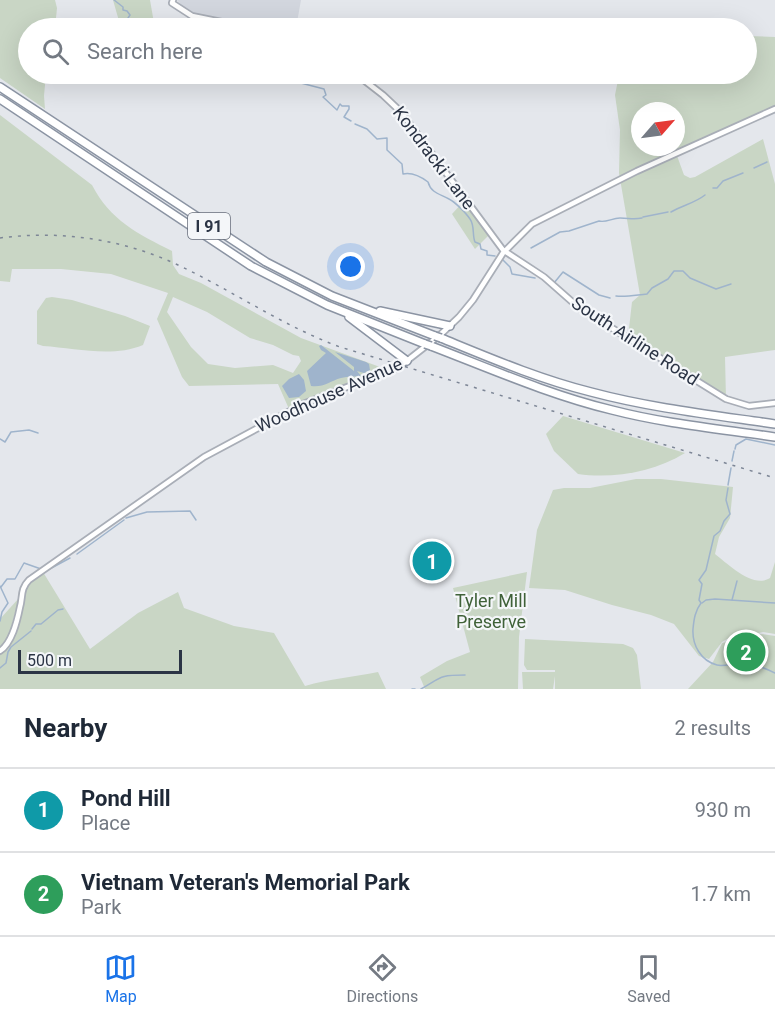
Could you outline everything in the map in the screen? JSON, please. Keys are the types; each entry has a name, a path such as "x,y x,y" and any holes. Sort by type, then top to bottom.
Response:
{"highway":[{"name":"I 91","path":"0,87 249,252 300,281 539,376 591,392 657,407 775,424"},
{"name":"I 91","path":"0,99 246,263 332,307 544,389 594,405 644,417 775,437"},
{"path":"354,304 450,326"},
{"path":"332,307 407,361"}],"main road":[{"path":"172,2 192,16 202,18"},
{"name":"Kondracki Lane","path":"368,84 398,109 505,251"},
{"name":"Woodhouse Avenue","path":"0,651 11,639 21,606 23,587 40,572 204,457 303,404 390,371 407,361 450,326 473,300 505,251 523,231 546,216 775,109"},
{"name":"South Airline Road","path":"505,251 544,278 576,306 726,399 749,406 775,403"}],"shaded area":[{"path":"177,0 301,0 298,18 215,18 194,14 185,9"}],"green space":[{"path":"0,0 55,0 56,18 18,18 18,84 45,84 45,109 0,78"},
{"path":"113,0 150,0 153,18 118,18"},
{"path":"757,36 775,37 775,106 685,149 685,102 631,102 631,156 677,156 684,175 690,178 763,139 775,184 775,350 725,357 726,399 628,337 632,302 640,295 619,173 620,130 615,95 617,84 757,84"},
{"path":"0,115 92,185 107,208 126,225 172,251 173,265 179,274 201,283 301,338 380,367 364,379 328,390 289,409 278,384 189,386 182,377 157,319 168,293 111,274 61,269 12,269 10,282 0,281","holes":["173,297 207,312 250,338 299,356 301,361 293,373 273,365 235,368 208,364 191,347 167,312"]},
{"path":"464,201 489,235 475,249 452,214"},
{"path":"46,298 72,300 150,326 143,345 106,352 37,344 37,311"},
{"path":"563,416 685,453 660,465 619,475 578,474 554,451 546,434"},
{"path":"636,479 661,479 733,487 730,518 719,537 715,554 741,574 763,581 770,578 775,562 775,634 763,632 727,639 709,659 699,656 674,624 565,590 529,588 537,530 553,490 590,488"},
{"path":"43,572 90,649 138,613 178,592 184,608 234,626 274,633 305,686 378,672 386,689 0,689 0,655 16,632 27,584"},
{"name":"Tyler Mill Preserve","path":"527,572 519,637 518,689 425,689 420,677 447,661 470,652 453,588"},
{"path":"19,598 8,639 0,648 0,619"},
{"path":"762,634 775,636 775,689 688,689 713,662 722,643"},
{"path":"525,639 623,644 633,648 637,655 641,689 555,689 555,676 553,689 523,689 522,672 555,672 555,670 527,670 524,665"}],"water":[{"path":"321,345 354,371 354,367 335,352 366,362 370,370 364,373 357,371 361,376 344,377 323,385 311,386 307,371 326,353 321,350 319,346"},
{"path":"299,374 304,380 306,391 299,397 289,398 282,386"}],"waterway":[{"path":"114,0 123,7 123,10 127,11 130,15 128,18"},
{"path":"305,84 324,89 326,95 323,97 337,110 340,104 349,106 344,117 351,121"},
{"path":"355,124 367,129 377,139 387,138 387,150 402,164 403,174 413,174 422,178 434,191 457,205 472,222 475,242 480,244 481,249 487,251 487,255 495,256"},
{"path":"754,168 767,162"},
{"path":"713,188 743,173"},
{"path":"671,212 705,195"},
{"path":"643,217 668,212"},
{"path":"531,248 560,232 599,221 642,218"},
{"path":"503,260 510,267 512,274 535,278"},
{"path":"616,296 647,294 652,288 668,279 674,271 683,271 690,278 716,289 731,284"},
{"path":"554,283 563,272 599,295 610,298"},
{"path":"0,439 5,442 11,432 29,430 38,433"},
{"path":"735,449 736,445 746,439 775,445"},
{"path":"732,461 734,451"},
{"path":"728,485 731,468"},
{"path":"728,488 726,500 730,514 720,531 714,536 706,570 699,580 702,584 699,600 701,603 694,618 694,641 702,656 711,663 748,664 760,666 775,673"},
{"path":"126,518 147,512 190,511 196,520"},
{"path":"77,554 124,520"},
{"path":"44,572 70,558"},
{"path":"1,587 7,579 15,579 24,563 41,569"},
{"path":"732,600 737,581"},
{"path":"0,586 8,603 2,612 0,621"},
{"path":"702,603 715,599 775,603"},
{"path":"32,629 36,624 41,624 58,610 63,609"},
{"path":"0,668 6,663 11,647 31,631"},
{"path":"421,689 441,678 465,675"}],"railway":[{"path":"0,238 68,236 135,249 178,265 278,319 340,347 775,478"}],"place":[{"name":"Pond Hill","path":"432,561"},
{"name":"Vietnam Veteran's Memorial Park","path":"746,652"}]}
